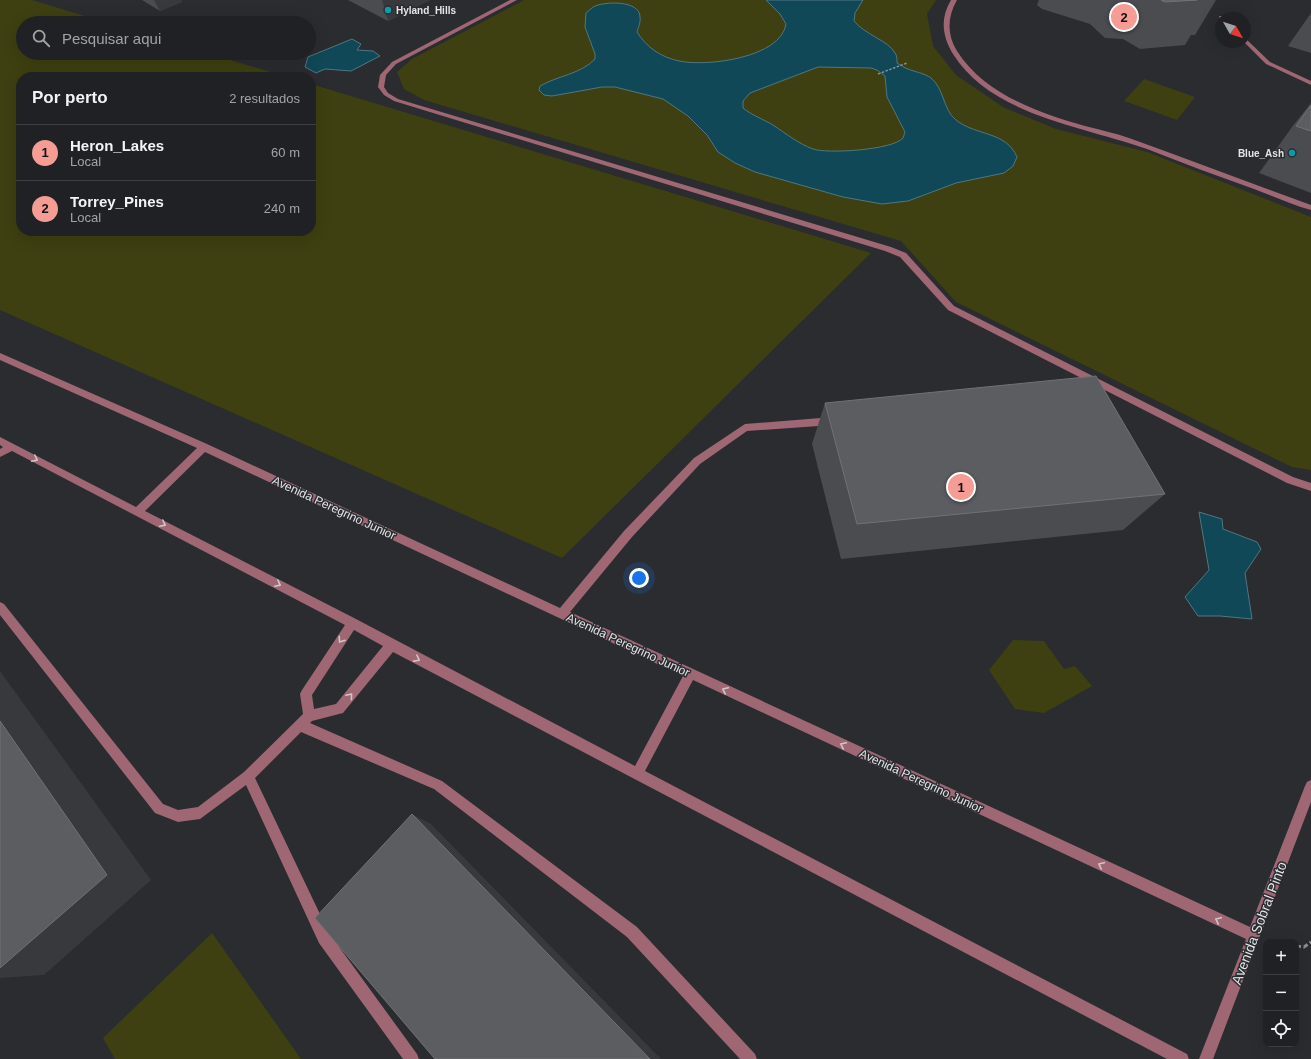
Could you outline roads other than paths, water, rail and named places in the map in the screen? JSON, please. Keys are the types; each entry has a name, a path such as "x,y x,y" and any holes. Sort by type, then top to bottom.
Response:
{"street":[{"path":"514,0 394,63 383,75 381,87 386,94 396,100 860,240 903,255 951,308 1290,480 1311,487"},
{"path":"954,0 945,19 947,37 954,52 964,66 982,82 1003,96 1038,113 1123,138 1311,208"},
{"path":"1251,46 1268,63 1311,83"},
{"name":"Avenida Peregrino Junior","path":"0,356 204,448 1254,936"},
{"path":"562,614 628,534 697,460 746,428 845,420"},
{"path":"0,441 138,511 1182,1059"},
{"path":"0,453 12,447"},
{"path":"138,511 204,448"},
{"path":"0,606 159,809 178,816 200,813 248,776 305,720 339,710 391,645"},
{"path":"305,720 306,694 352,623"},
{"path":"637,774 690,674"},
{"path":"305,720 438,785 632,932 750,1059"},
{"path":"248,776 324,938 412,1059"},
{"name":"Avenida Sobral Pinto","path":"1206,1059 1311,786"}],"water":[{"path":"766,0 863,0 855,13 854,21 858,26 892,49 896,55 897,63 907,69 931,78 939,87 948,111 956,120 972,129 1006,142 1017,157 1013,166 1004,173 956,183 908,201 882,204 843,197 755,172 735,163 718,152 707,135 688,116 663,99 615,87 602,87 552,96 544,95 539,90 540,86 583,68 595,59 595,54 585,27 586,13 598,5 621,3 634,7 638,11 640,17 637,32 645,43 666,57 691,63 706,63 741,58 771,45 781,36 786,24 780,14","holes":["818,67 871,68 877,70 885,76 887,97 905,132 903,138 897,142 860,150 832,151 813,149 743,108 743,101 750,93"]},
{"path":"352,39 361,44 357,50 373,51 380,56 351,71 325,69 316,73 305,67 307,60 316,60 316,54"},
{"path":"1199,512 1222,519 1223,529 1257,542 1261,549 1245,573 1252,619 1220,616 1198,616 1185,597 1209,570"}],"place":[{"name":"Hyland_Hills","path":"388,10"},
{"name":"Torrey_Pines","path":"1124,17"},
{"name":"Blue_Ash","path":"1292,153"},
{"name":"Heron_Lakes","path":"961,487"}]}
